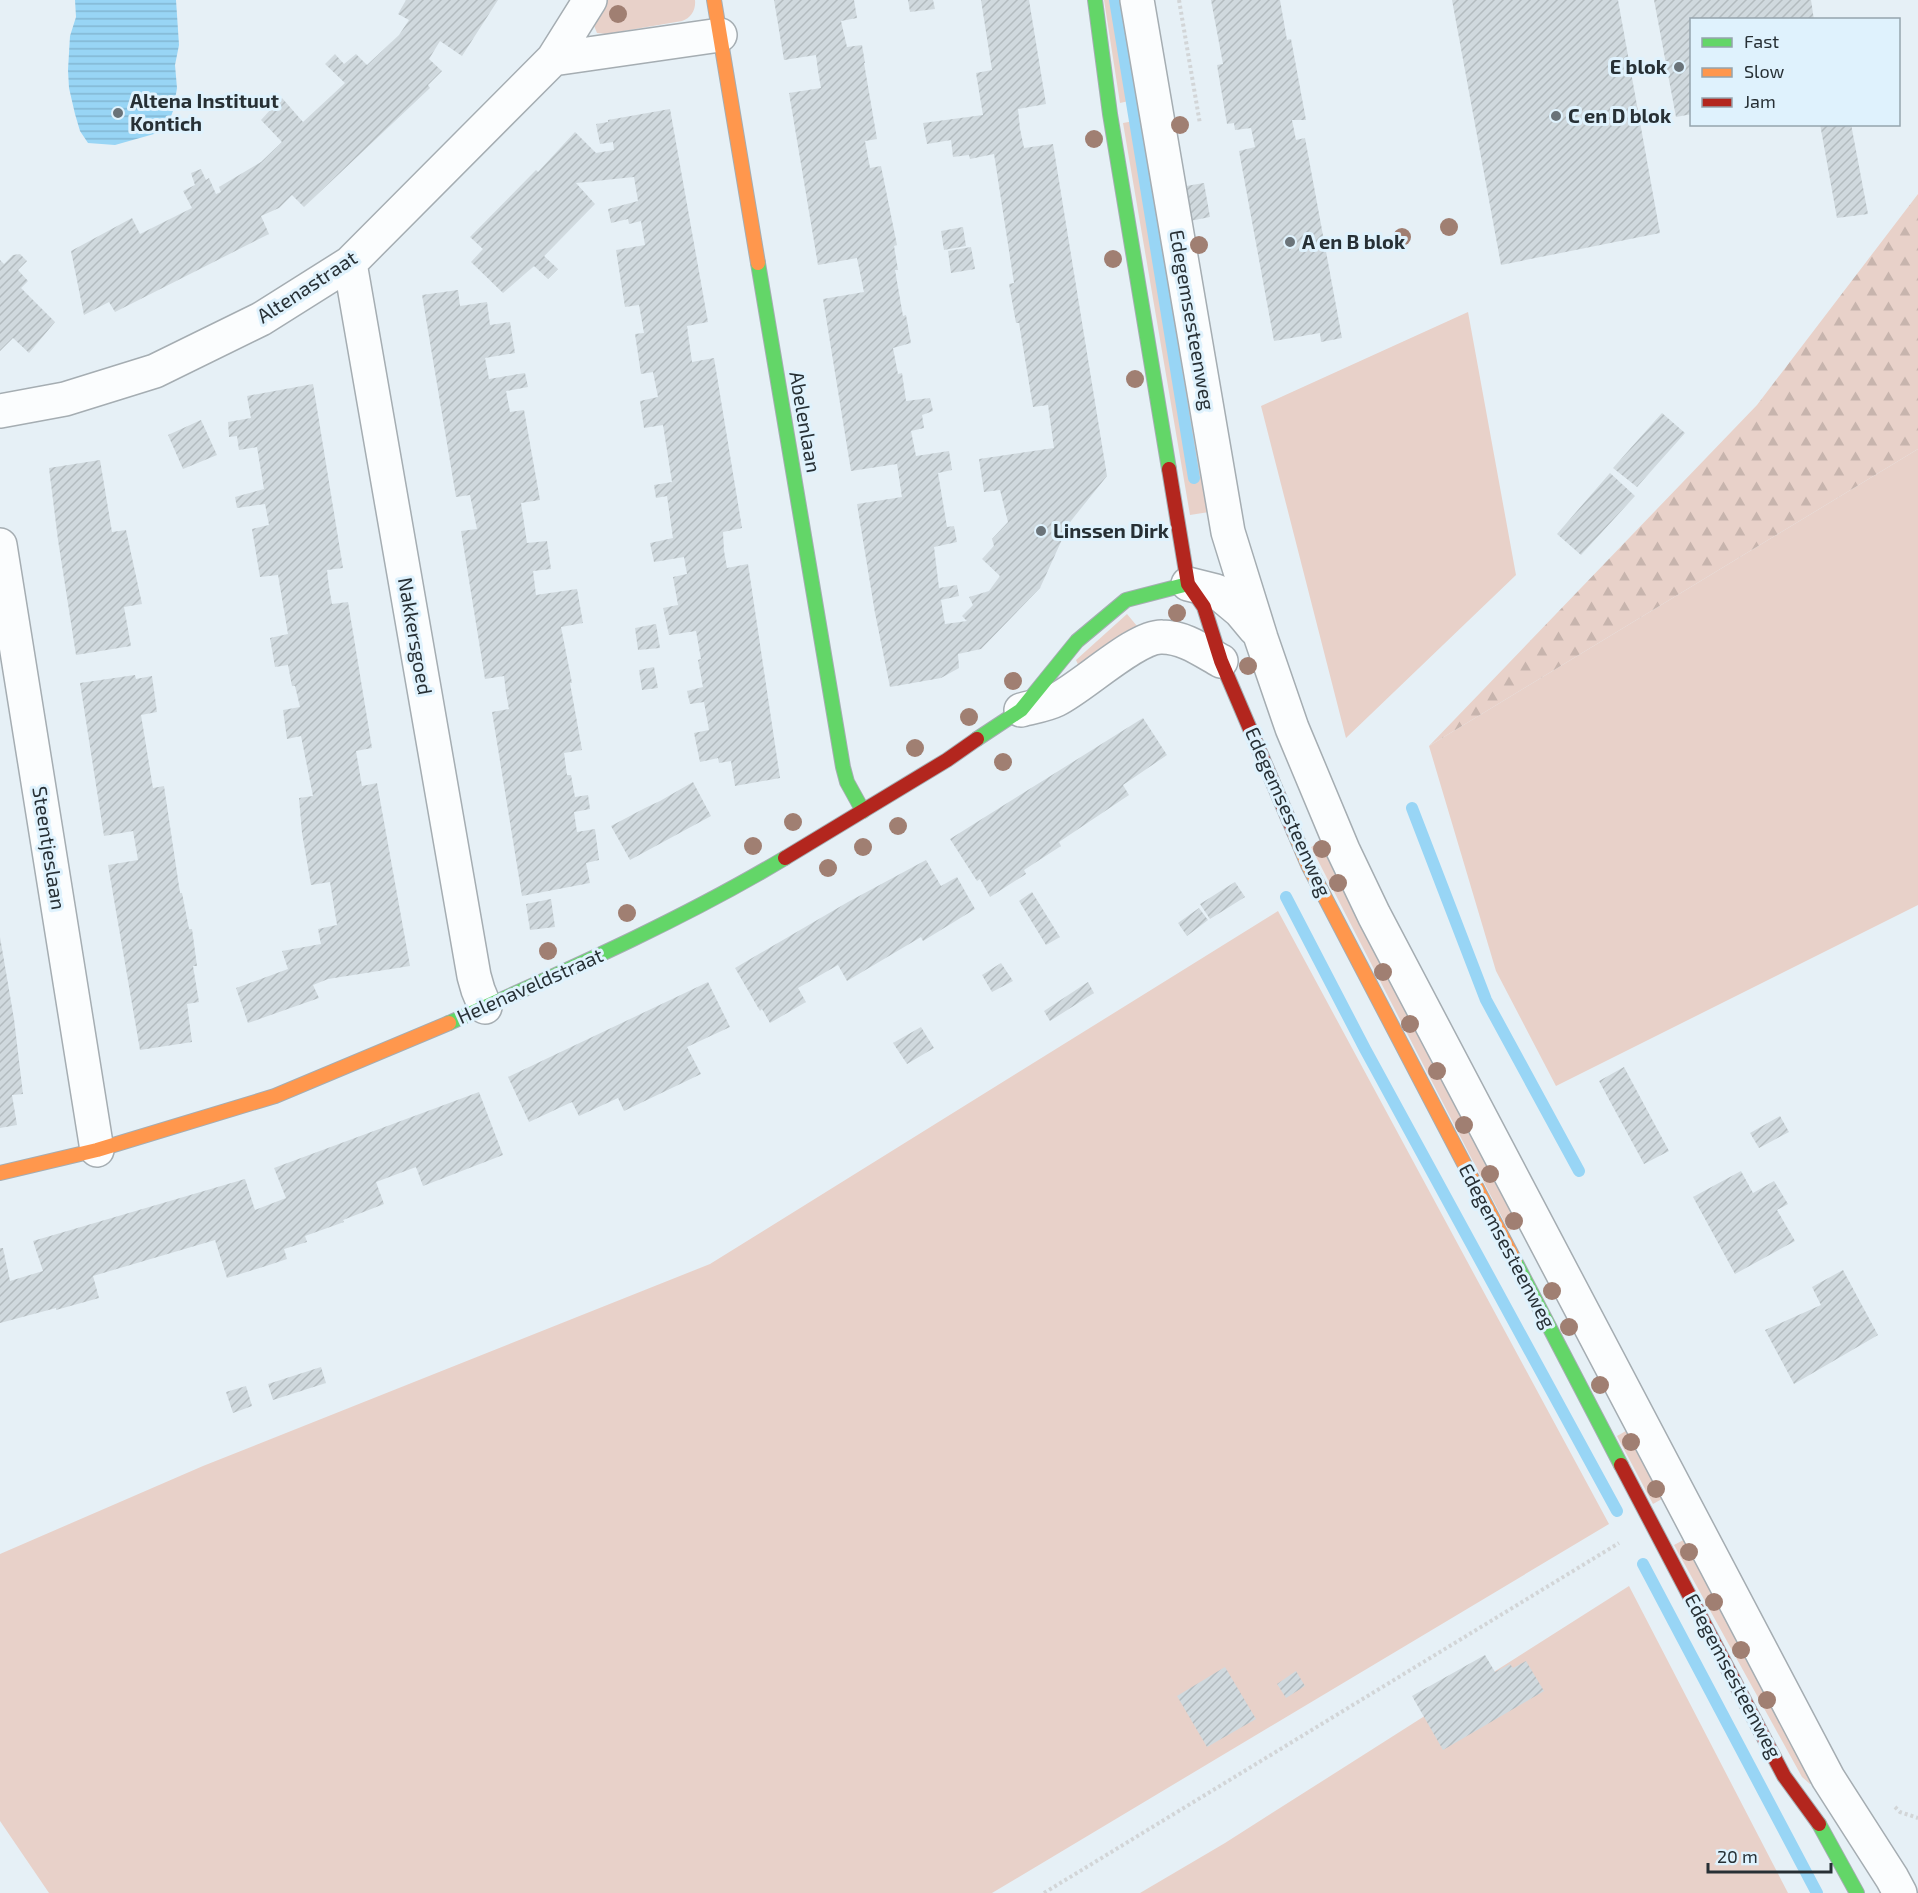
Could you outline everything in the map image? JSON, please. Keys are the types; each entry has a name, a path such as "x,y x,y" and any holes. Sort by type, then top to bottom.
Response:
{"street":[{"name":"Altenastraat","path":"0,411 65,399 155,371 261,319 350,263 553,59 590,0"},
{"name":"Abelenlaan","path":"714,0 843,767 847,782 863,811"},
{"name":"Edegemsesteenweg","path":"1095,0 1110,114 1188,584 1204,607 1221,661 1308,865 1785,1776 1823,1830 1857,1893"},
{"name":"Edegemsesteenweg","path":"1137,0 1228,532 1292,728 1343,849 1380,925 1816,1757 1828,1778 1903,1885"},
{"path":"553,59 720,35"},
{"name":"Nakkersgoed","path":"350,263 474,976 477,990 485,1007"},
{"name":"Steentjeslaan","path":"0,545 97,1150"},
{"name":"Edegemsesteenweg","path":"1188,584 1216,591 1240,610 1261,638"},
{"name":"Helenaveldstraat","path":"0,1173 97,1150 275,1096 392,1048 569,970 672,920 768,868 863,811 947,760 1021,710 1077,641 1126,600 1188,584"},
{"name":"Helenaveldstraat","path":"1021,710 1056,700 1130,649 1154,638 1170,638 1192,645 1221,661"},
{"path":"1283,805 1316,786"}],"path":[{"path":"1044,1893 1652,1522"}],"green space":[{"path":"605,0 695,0 695,4 690,16 682,21 606,34 597,33 593,23"},
{"path":"1104,0 1126,0 1142,98 1120,103"},
{"path":"1145,119 1209,512 1190,515 1123,123"},
{"path":"1918,194 1918,449 1429,746 1757,405"},
{"path":"1468,312 1516,575 1346,738 1261,406"},
{"path":"1918,449 1918,905 1556,1086 1496,971 1429,746"},
{"path":"1127,614 1142,632 1080,669 1076,660"},
{"path":"1326,840 1526,1223 1509,1231 1311,847"},
{"path":"1278,911 1609,1524 992,1893 49,1893 0,1821 0,1554 203,1466 710,1264"},
{"path":"1633,1427 1669,1495 1653,1504 1617,1436"},
{"path":"1691,1536 1820,1780 1810,1784 1802,1777 1674,1545"},
{"path":"1629,1586 1788,1893 1140,1893 1225,1843"}],"water":[{"path":"75,0 176,0 179,45 175,65 177,88 173,111 168,124 161,132 115,145 88,143 80,131 69,88 68,70 70,36 76,17"}],"building":[{"path":"406,0 498,0 462,56 440,41 429,59 442,71 428,85 430,88 304,207 292,195 279,208 261,216 269,234 115,312 109,302 84,315 71,251 132,218 140,234 192,208 183,191 195,185 191,173 201,169 206,180 209,178 216,194 221,192 219,187 261,162 282,142 261,120 271,109 282,98 303,122 345,83 325,64 335,54 344,64 356,54 367,65 399,35 409,20 398,14"},
{"path":"774,0 854,0 857,18 841,21 847,47 862,45 877,139 865,141 870,168 881,166 897,245 894,246 898,270 895,270 903,316 906,315 911,343 893,348 898,374 902,373 906,401 930,398 933,411 922,415 924,428 911,431 916,456 949,451 952,470 938,473 947,527 954,526 957,542 934,547 939,588 957,585 959,596 941,600 945,624 967,621 962,616 973,605 969,597 989,591 1000,576 982,559 994,546 992,539 1008,522 1000,490 984,492 979,459 1054,448 1048,405 1033,407 1019,323 1016,323 1009,284 1014,283 994,154 970,159 969,155 953,157 951,140 927,144 923,123 983,115 976,73 992,70 981,0 1029,0 1046,104 1018,109 1020,129 1024,148 1053,144 1107,476 1070,522 1040,588 981,649 958,654 959,668 941,678 890,687 857,504 902,497 897,464 851,471 823,299 864,292 857,258 818,265 789,93 821,88 816,55 784,60"},
{"path":"908,0 933,0 935,9 910,12"},
{"name":"A en B blok","path":"1211,0 1280,0 1287,40 1291,39 1306,120 1292,120 1296,140 1305,138 1342,338 1321,342 1320,333 1274,341 1239,151 1255,147 1251,128 1235,130 1234,123 1227,124 1217,65 1223,64"},
{"name":"C en D blok","path":"1452,0 1618,0 1660,233 1501,265"},
{"name":"E blok","path":"1654,0 1811,0 1814,18 1690,18 1690,114 1676,117"},
{"path":"670,109 708,322 687,326 692,362 714,358 742,528 723,532 724,551 727,568 748,564 780,778 735,786 731,761 719,763 718,758 700,762 694,733 709,730 704,702 690,704 687,691 703,687 696,631 669,635 663,608 678,605 673,577 687,574 684,557 654,562 650,543 673,538 667,496 656,498 654,485 672,482 663,425 644,428 640,401 658,397 653,372 641,374 635,334 644,333 639,305 625,307 616,250 645,245 641,221 629,224 628,219 611,223 608,209 638,201 634,177 576,183 595,204 544,256 558,269 548,279 534,266 503,293 471,262 483,249 470,237 536,170 538,172 575,132 596,153 614,150 613,142 600,144 596,124"},
{"path":"1820,126 1851,126 1868,214 1837,218"},
{"path":"1204,183 1210,217 1180,223 1174,188"},
{"path":"963,227 966,246 944,250 941,231"},
{"path":"971,247 975,269 951,273 948,251"},
{"path":"20,254 27,261 18,270 28,281 21,288 55,322 29,353 13,338 0,351 0,260 4,264 13,255"},
{"path":"458,290 460,306 487,302 490,325 510,322 515,353 485,358 489,379 525,373 528,387 506,391 510,412 524,410 540,500 521,503 527,543 547,541 551,569 533,571 536,595 577,589 583,623 561,627 582,750 564,753 567,775 571,775 575,797 588,795 590,809 574,812 577,832 595,829 599,860 586,863 590,883 522,896 492,712 509,709 504,676 485,679 461,531 477,529 470,495 456,497 422,295"},
{"path":"313,384 343,568 327,570 329,587 332,604 348,602 372,748 356,751 362,786 377,783 410,966 328,979 313,985 319,998 248,1023 236,988 288,969 282,951 321,944 318,929 337,925 330,882 311,885 302,833 299,798 313,796 301,736 287,739 283,710 300,707 295,686 292,686 288,665 275,667 270,638 288,634 278,575 260,577 252,529 269,525 265,504 237,508 235,497 264,489 257,447 239,450 237,436 229,437 228,422 251,418 247,396"},
{"path":"1662,413 1685,433 1637,487 1613,468"},
{"path":"201,420 217,455 183,469 168,435"},
{"path":"100,460 112,532 126,530 142,604 124,607 131,646 76,655 49,468"},
{"path":"1610,473 1635,496 1581,555 1557,534"},
{"path":"656,624 660,648 638,650 635,628"},
{"path":"654,667 658,688 642,690 639,670"},
{"path":"135,675 136,679 152,676 157,712 141,715 153,788 164,786 180,893 182,893 189,929 192,929 197,966 193,966 199,1002 187,1004 192,1042 140,1050 108,865 138,860 133,831 104,836 80,683"},
{"path":"1143,718 1167,755 1123,785 1129,795 1059,842 1061,846 1024,870 1026,874 990,897 980,879 977,881 950,839"},
{"path":"693,782 711,816 630,860 611,826"},
{"path":"926,860 941,886 957,877 975,909 923,941 921,937 847,981 838,965 798,988 806,1002 770,1023 762,1009 760,1011 735,968 848,902"},
{"path":"1235,882 1245,897 1210,919 1200,904"},
{"path":"1032,892 1060,937 1046,945 1019,901"},
{"path":"551,899 555,927 530,930 526,904"},
{"path":"1199,908 1208,920 1187,936 1178,923"},
{"path":"0,937 14,1019 23,1094 12,1095 17,1125 0,1128"},
{"path":"1001,963 1013,981 992,992 982,975"},
{"path":"708,982 730,1027 687,1047 701,1074 624,1111 618,1098 579,1116 572,1102 529,1122 508,1077"},
{"path":"1088,982 1094,993 1050,1021 1044,1011"},
{"path":"921,1027 934,1048 907,1064 893,1043"},
{"path":"1624,1067 1669,1151 1644,1164 1599,1081"},
{"path":"479,1092 503,1155 423,1186 416,1167 376,1182 384,1204 305,1236 307,1242 284,1249 287,1259 227,1278 215,1240 93,1276 99,1298 0,1323 0,1248 3,1248 10,1281 43,1271 33,1241 245,1179 255,1210 286,1198 274,1168"},
{"path":"1780,1116 1789,1132 1759,1148 1750,1133"},
{"path":"1741,1171 1753,1193 1774,1181 1788,1204 1777,1210 1795,1241 1735,1274 1693,1197"},
{"path":"1843,1270 1878,1335 1794,1384 1765,1330 1821,1305 1812,1287"},
{"path":"321,1367 326,1383 273,1400 268,1384"},
{"path":"246,1386 252,1406 233,1413 226,1392"},
{"path":"1485,1655 1495,1672 1510,1664 1513,1668 1526,1661 1544,1691 1443,1750 1412,1696"},
{"path":"1225,1667 1256,1719 1207,1747 1177,1696"},
{"path":"1296,1671 1305,1686 1286,1698 1277,1684"}],"waterway":[{"path":"1115,0 1194,478"},
{"path":"1412,808 1486,1000 1579,1171"},
{"path":"1286,897 1365,1049 1617,1511"},
{"path":"1643,1564 1817,1893"}],"traffic: fast":[{"path":"1095,0 1110,114 1169,469"},
{"path":"758,263 843,767 847,782 863,811"},
{"path":"977,739 1021,710 1077,641 1126,600 1188,584"},
{"path":"449,1023 662,925 785,858"},
{"path":"1515,1261 1621,1465"},
{"path":"1819,1824 1857,1893"}],"traffic: slow":[{"path":"714,0 758,263"},
{"path":"1294,832 1308,865 1515,1261"},
{"path":"0,1173 97,1150 275,1096 449,1023"}],"traffic: jam":[{"path":"1169,469 1188,584 1204,607 1221,661 1294,832"},
{"path":"785,858 947,760 977,739"},
{"path":"1621,1465 1784,1776 1819,1824"}],"place":[{"name":"E blok","path":"1679,67"},
{"name":"Altena Instituut Kontich","path":"118,113"},
{"name":"C en D blok","path":"1556,116"},
{"name":"A en B blok","path":"1290,242"},
{"name":"Linssen Dirk","path":"1041,531"}]}
